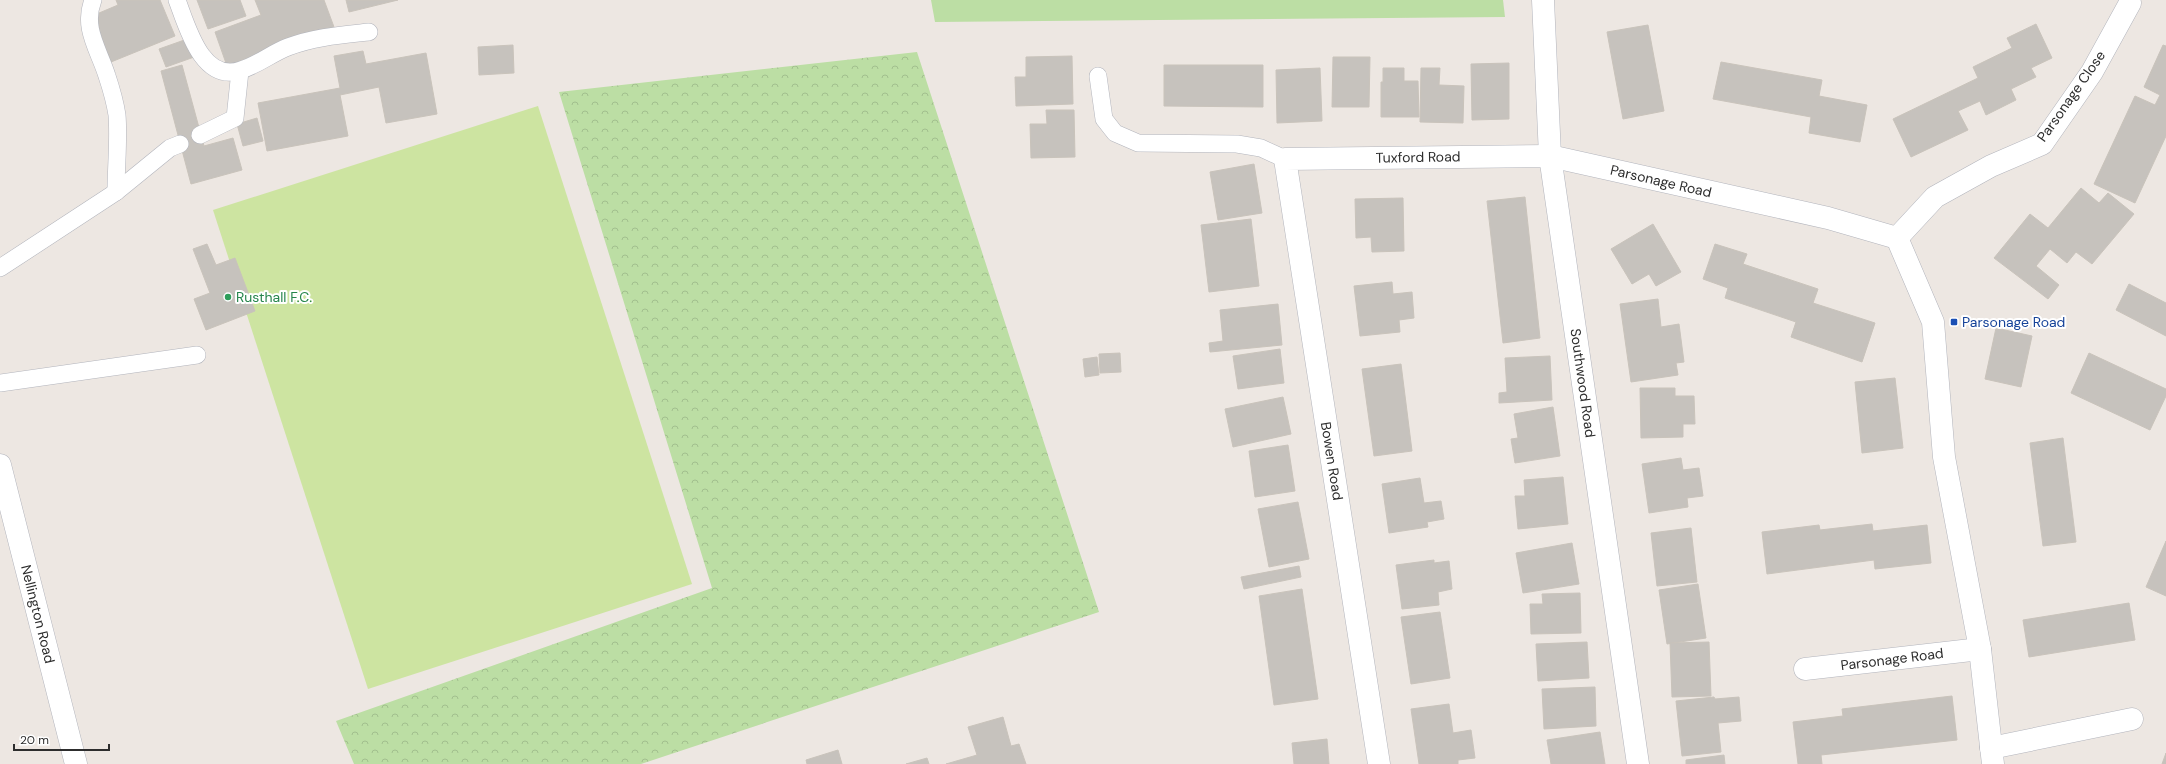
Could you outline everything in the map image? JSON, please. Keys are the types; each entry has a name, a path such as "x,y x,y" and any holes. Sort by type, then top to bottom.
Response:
{"street":[{"name":"Southwood Road","path":"1542,0 1550,156 1638,764"},
{"name":"Parsonage Close","path":"1897,238 1935,197 1991,166 2042,144 2092,72 2130,3"},
{"name":"Tuxford Road","path":"1285,159 1550,156"},
{"name":"Parsonage Road","path":"1550,156 1828,218 1897,238"},
{"name":"Bowen Road","path":"1285,159 1379,764"},
{"path":"1897,238 1933,322 1944,457 1980,649 1992,756 2132,719"},
{"name":"Nellington Road","path":"0,465 76,764"},
{"name":"Parsonage Road","path":"1805,669 1980,649"}],"lane":[{"path":"93,0 89,9 89,28 94,47 107,75 117,115 116,192"},
{"path":"177,0 198,52 213,67 222,72 240,71 286,47 314,38 368,32"},
{"path":"200,135 235,118 240,71"},
{"path":"1098,76 1104,119 1116,133 1138,143 1237,144 1261,148 1285,159"},
{"path":"0,268 116,192 170,148 180,144"},
{"path":"0,383 197,355"}],"green space":[{"path":"931,0 1503,0 1505,17 935,22"},
{"path":"917,52 1099,612 641,764 354,764 336,721 712,588 559,92"},
{"path":"538,106 692,584 368,689 213,210"}],"building":[{"path":"116,0 160,0 175,36 111,62 92,16 118,5"},
{"path":"197,0 240,0 246,16 208,29"},
{"path":"255,0 324,0 334,27 227,66 215,32 261,15"},
{"path":"346,0 398,0 349,12"},
{"path":"2036,24 2052,58 2031,68 2036,77 2011,89 2016,100 1986,115 1980,101 1958,111 1968,130 1911,157 1893,119 1978,78 1973,67 2012,48 2007,38"},
{"path":"1648,25 1664,111 1623,119 1607,32"},
{"path":"190,38 197,56 166,67 159,49"},
{"path":"513,45 514,73 479,75 478,47"},
{"path":"2163,45 2166,46 2166,136 2135,203 2094,184 2135,96 2155,105 2160,95 2144,87"},
{"path":"363,51 366,64 426,53 437,114 386,123 379,87 340,95 348,136 267,151 258,103 340,88 334,56"},
{"path":"1072,56 1073,104 1016,106 1015,77 1026,77 1026,57"},
{"path":"1333,57 1370,57 1369,107 1332,107"},
{"path":"1721,62 1822,80 1819,96 1867,105 1860,142 1809,133 1811,117 1713,99"},
{"path":"1509,63 1509,119 1472,120 1471,64"},
{"path":"182,65 204,146 233,138 242,170 191,184 161,71"},
{"path":"1164,65 1263,65 1263,107 1164,106"},
{"path":"1320,68 1322,121 1277,123 1276,70"},
{"path":"1383,68 1404,68 1404,81 1418,81 1419,117 1381,117 1381,82 1383,82"},
{"path":"1421,68 1440,68 1439,85 1464,86 1463,123 1420,122"},
{"path":"1046,110 1074,110 1075,157 1031,158 1030,124 1047,124"},
{"path":"257,118 263,141 243,146 237,124"},
{"path":"1254,164 1262,213 1218,220 1210,172"},
{"path":"2081,188 2099,203 2108,193 2134,214 2092,264 2076,252 2067,263 2050,249 2036,266 2059,285 2048,299 1994,258 2030,214 2048,228"},
{"path":"1525,197 1540,338 1503,343 1487,201"},
{"path":"1403,198 1404,251 1372,252 1371,237 1356,238 1355,199"},
{"path":"1251,219 1259,286 1209,292 1201,225"},
{"path":"1653,224 1681,272 1656,286 1649,274 1632,284 1611,249"},
{"path":"207,244 216,265 235,258 255,311 206,330 194,299 210,293 193,249"},
{"path":"1715,244 1747,254 1743,264 1818,289 1813,303 1875,323 1862,362 1791,337 1796,322 1725,298 1728,288 1703,279"},
{"path":"1392,282 1393,294 1412,292 1414,318 1399,320 1400,332 1360,336 1354,286"},
{"path":"2129,284 2166,303 2166,336 2116,310"},
{"path":"1658,299 1661,327 1679,324 1684,362 1676,363 1678,375 1631,382 1620,304"},
{"path":"1278,304 1282,345 1210,352 1209,343 1223,341 1220,310"},
{"path":"1996,328 2032,336 2021,387 1985,379"},
{"path":"1280,349 1284,383 1238,389 1233,356"},
{"path":"1120,353 1121,372 1100,373 1099,354"},
{"path":"2089,353 2166,389 2166,396 2150,430 2071,393"},
{"path":"1550,356 1552,400 1499,403 1499,393 1507,392 1505,358"},
{"path":"1097,357 1099,375 1085,377 1083,359"},
{"path":"1401,364 1412,451 1374,456 1362,369"},
{"path":"1895,378 1903,448 1862,453 1855,382"},
{"path":"1640,388 1675,388 1675,396 1694,396 1695,424 1683,424 1683,437 1641,438"},
{"path":"1283,397 1291,434 1233,447 1225,409"},
{"path":"1553,407 1560,456 1515,463 1511,439 1518,438 1514,414"},
{"path":"2063,438 2076,542 2043,546 2030,443"},
{"path":"1288,445 1295,491 1255,497 1249,451"},
{"path":"1681,458 1683,470 1699,468 1703,496 1687,498 1688,507 1649,513 1642,464"},
{"path":"1563,477 1568,524 1518,529 1515,496 1525,496 1524,480"},
{"path":"1420,478 1424,503 1441,501 1444,519 1427,522 1428,527 1389,533 1382,484"},
{"path":"1298,502 1309,559 1269,567 1258,509"},
{"path":"1872,524 1873,531 1927,525 1931,563 1875,569 1874,560 1767,574 1762,532 1819,525 1820,530"},
{"path":"1691,528 1697,582 1657,586 1651,533"},
{"path":"2166,541 2166,596 2146,587"},
{"path":"1572,543 1579,584 1523,593 1516,553"},
{"path":"1434,560 1434,563 1449,561 1452,589 1438,592 1439,605 1402,609 1396,565"},
{"path":"1299,566 1301,577 1244,589 1241,577"},
{"path":"1698,584 1706,638 1667,644 1659,590"},
{"path":"1302,589 1318,699 1274,705 1259,596"},
{"path":"1580,593 1581,633 1531,634 1530,604 1543,604 1542,594"},
{"path":"2129,603 2135,640 2029,657 2023,620"},
{"path":"1440,612 1450,678 1411,684 1401,617"},
{"path":"1587,642 1589,678 1538,681 1536,644"},
{"path":"1709,642 1711,696 1672,697 1670,643"},
{"path":"1595,687 1596,726 1544,729 1542,689"},
{"path":"1952,696 1957,740 1821,755 1822,764 1798,764 1793,722 1843,716 1842,709"},
{"path":"1714,697 1715,699 1739,697 1741,721 1718,723 1721,752 1682,756 1676,701"},
{"path":"1449,704 1453,733 1471,730 1475,758 1458,760 1458,764 1419,764 1411,709"},
{"path":"1003,717 1011,746 1019,744 1026,764 946,764 977,755 968,727"},
{"path":"1600,732 1605,764 1551,764 1547,740"},
{"path":"1327,739 1329,764 1294,764 1292,743"},
{"path":"838,750 842,764 807,764 806,760"},
{"path":"2166,753 2166,764 2162,764"},
{"path":"1724,755 1725,764 1686,764 1686,760"},
{"path":"927,758 929,764 906,764"}],"place":[{"name":"Rusthall F.C.","path":"228,297"},
{"name":"Parsonage Road","path":"1954,322"}]}
